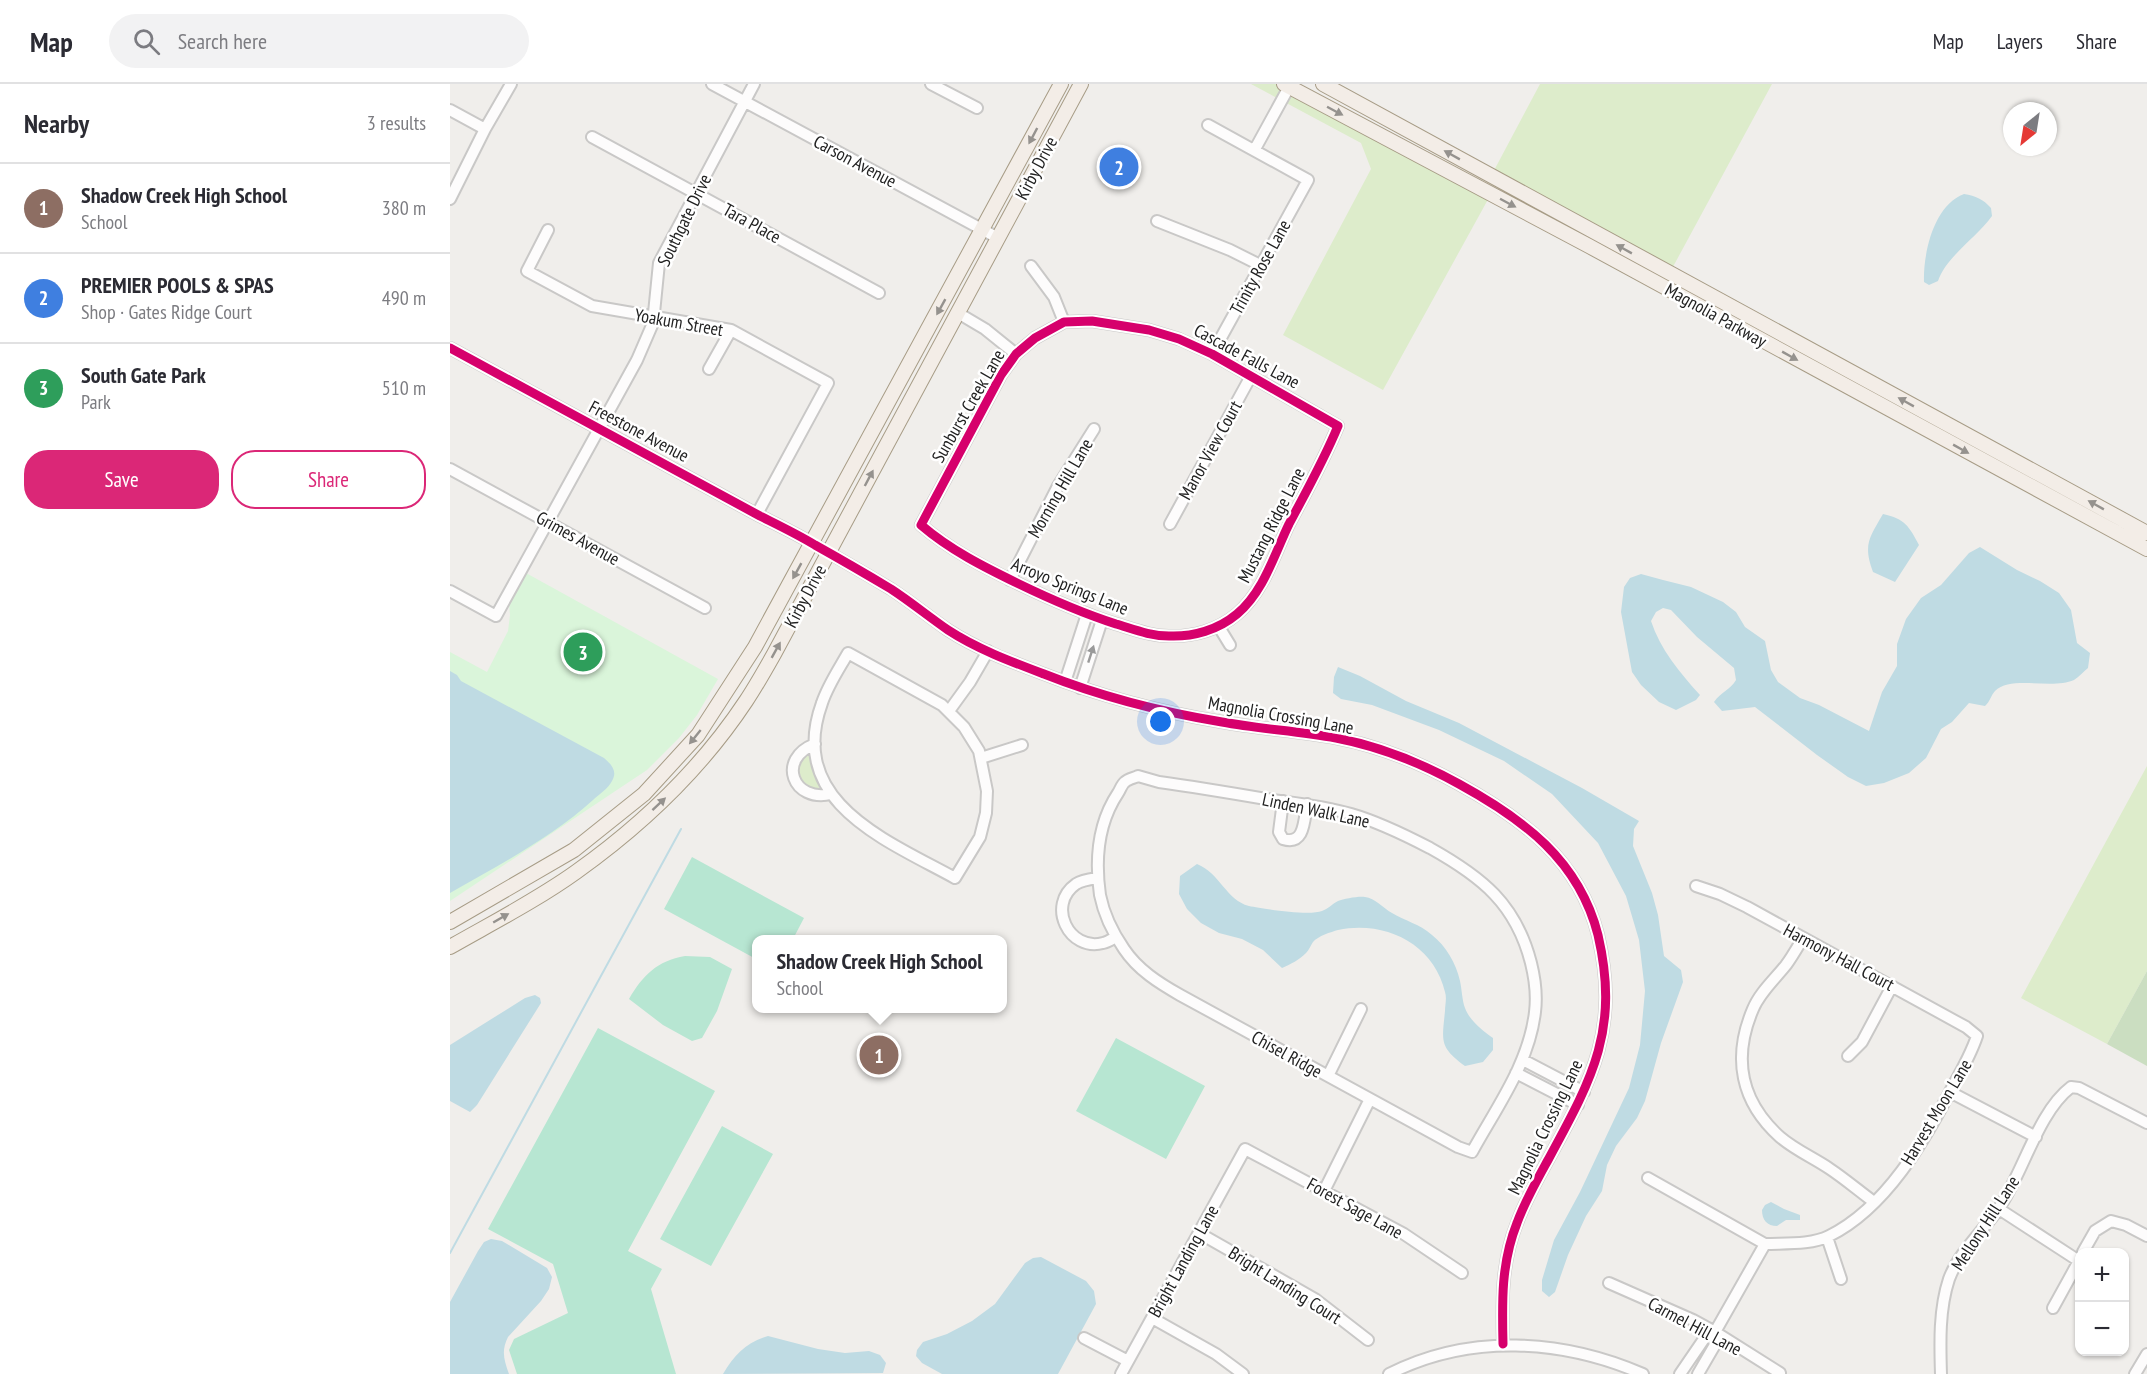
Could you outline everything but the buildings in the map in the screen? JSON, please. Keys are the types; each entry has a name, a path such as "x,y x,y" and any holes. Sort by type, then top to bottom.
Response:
{"main road":[{"name":"Kirby Drive","path":"450,922 574,850 644,794 698,735 755,647 1061,84"},
{"path":"1046,150 1050,131 1068,84"},
{"name":"Kirby Drive","path":"450,947 575,873 632,829 680,783 712,747 746,701 774,654 1082,84"},
{"path":"1310,84 1376,120 1386,119"},
{"name":"Magnolia Parkway","path":"1323,84 2147,533"},
{"name":"Magnolia Parkway","path":"1288,85 2147,549"},
{"path":"1668,289 1672,284 1676,285 1725,311 1749,317"},
{"path":"666,770 680,783"}],"street":[{"path":"450,199 511,84"},
{"name":"Carson Avenue","path":"712,84 998,238"},
{"name":"Southgate Drive","path":"450,591 496,616 637,360 653,323 659,262 754,84"},
{"path":"931,84 977,108"},
{"path":"1209,125 1255,149 1288,85"},
{"path":"450,110 486,129"},
{"name":"Tara Place","path":"592,137 879,293"},
{"name":"Trinity Rose Lane","path":"1212,354 1308,180 1255,149"},
{"path":"1157,221 1230,250 1260,265"},
{"name":"Yoakum Street","path":"548,230 527,271 592,306 731,330 828,383 757,514"},
{"path":"1031,266 1054,297 1064,322"},
{"path":"958,313 985,329 1016,354"},
{"name":"Cascade Falls Lane","path":"1064,322 1092,321 1149,330 1179,339 1212,354 1338,426"},
{"name":"Sunburst Creek Lane","path":"921,525 1001,375 1016,354 1035,338 1064,322"},
{"path":"709,369 731,330"},
{"name":"Freestone Avenue","path":"450,348 812,543"},
{"name":"Manor View Court","path":"1170,524 1251,376"},
{"name":"Mustang Ridge Lane","path":"1219,627 1252,599 1265,578 1338,426"},
{"name":"Morning Hill Lane","path":"1010,580 1058,486 1094,429"},
{"name":"Grimes Avenue","path":"450,469 705,608"},
{"name":"Arroyo Springs Lane","path":"921,525 966,557 1010,580 1102,620 1147,634 1168,636 1192,635 1219,627"},
{"name":"Magnolia Crossing Lane","path":"812,543 890,589 950,632 988,651 1080,688 1163,711 1336,738 1380,750 1421,765 1456,782 1516,818 1540,838 1567,869 1584,898 1596,928 1605,968 1605,1015 1598,1054 1584,1092 1533,1188 1508,1249 1502,1287 1503,1344"},
{"path":"1065,682 1087,614"},
{"path":"1080,688 1102,620"},
{"path":"1219,627 1230,645"},
{"path":"949,711 974,677 988,651"},
{"path":"848,653 949,711 970,735 981,758 987,791 984,825 975,846 955,878 859,823 849,814 831,794 821,773 815,744 816,724 822,701 848,653"},
{"path":"815,744 803,749 796,756 793,776 799,785 810,794 818,796 831,794"},
{"path":"981,758 1022,745"},
{"name":"Linden Walk Lane","path":"1125,782 1138,776 1159,782 1306,804 1358,816 1414,840 1485,883 1502,902 1518,926 1528,951 1534,981 1535,1012 1523,1060 1472,1152"},
{"name":"Chisel Ridge","path":"1125,782 1111,803 1103,827 1098,852 1098,878 1109,925 1137,966 1157,981 1328,1076 1458,1147 1472,1152"},
{"path":"1283,801 1279,832 1283,839 1291,842 1301,835 1306,804"},
{"path":"1098,878 1085,880 1068,892 1062,917 1072,936 1084,943 1102,944 1116,937"},
{"name":"Harmony Hall Court","path":"1696,886 1747,907 1966,1027 1977,1036"},
{"path":"1803,938 1753,1010 1743,1048 1742,1068 1745,1087 1751,1103 1782,1138 1830,1169 1874,1202"},
{"path":"1848,1056 1862,1042 1892,986"},
{"path":"1328,1076 1361,1009"},
{"name":"Harvest Moon Lane","path":"1765,1244 1796,1243 1827,1237 1853,1221 1874,1202 1912,1158 1973,1049 1977,1036"},
{"path":"1523,1060 1584,1092"},
{"path":"1516,1073 1578,1105"},
{"name":"Mellony Hill Lane","path":"1941,1374 1942,1317 1950,1276 1999,1209 2036,1137 2063,1093 2071,1087 2087,1091 2147,1123"},
{"path":"1950,1092 2036,1137"},
{"path":"1324,1191 1370,1099"},
{"name":"Forest Sage Lane","path":"1245,1149 1404,1234 1462,1273"},
{"name":"Bright Landing Lane","path":"1121,1374 1245,1149"},
{"path":"1648,1178 1765,1244 1715,1332 1716,1343 1698,1374"},
{"path":"1999,1209 2075,1255"},
{"path":"2086,1248 2095,1231 2111,1221 2126,1225 2147,1236"},
{"name":"Bright Landing Court","path":"1199,1233 1315,1299 1368,1340"},
{"path":"1827,1237 1841,1279"},
{"path":"2054,1308 2075,1268"},
{"name":"Carmel Hill Lane","path":"1609,1283 1715,1332 1780,1373"},
{"path":"1152,1318 1216,1354 1243,1374"},
{"path":"1680,1374 1706,1336 1715,1332"},
{"path":"1084,1338 1128,1361"},
{"path":"1389,1374 1445,1352 1503,1344 1541,1346 1579,1352 1605,1359 1643,1374"},
{"path":"2135,1374 2147,1354"}],"green space":[{"path":"1251,84 1282,84 1491,194 1383,390 1283,335 1371,169 1361,143"},
{"path":"1540,84 1772,84 1668,276 1490,178"},
{"path":"526,573 718,679 697,715 679,738 647,770 450,901 450,652 487,672 508,631 509,603"},
{"path":"808,753 811,755 821,785 818,790 806,787 801,779 800,762 802,757"},
{"path":"2147,766 2147,971 2107,1044 2021,998"},
{"path":"692,857 804,918 795,935 752,935 752,957 664,909"},
{"path":"685,956 710,957 732,969 717,1011 702,1038 692,1041 663,1025 629,999 652,970 666,961"},
{"path":"2147,971 2147,1066 2107,1044"},
{"path":"598,1028 715,1091 628,1251 662,1269 651,1289 676,1374 517,1374 509,1350 514,1339 568,1313 553,1264 488,1229"},
{"path":"1116,1038 1205,1086 1166,1159 1076,1111"},
{"path":"722,1126 773,1154 711,1266 660,1239"}],"water":[{"path":"1964,194 1985,202 1991,208 1992,216 1954,256 1938,281 1929,285 1924,282 1924,270 1932,231 1945,208"},
{"path":"1883,514 1906,524 1919,545 1895,582 1873,572 1868,555 1871,536"},
{"path":"1980,547 2059,593 2071,610 2077,643 2090,653 2088,668 2074,680 2065,683 2011,684 1995,691 1985,706 1969,703 1952,722 1941,729 1926,758 1909,773 1884,783 1866,786 1848,777 1755,707 1722,711 1714,702 1736,680 1734,668 1697,637 1671,610 1663,608 1656,612 1651,621 1665,651 1700,695 1696,700 1676,710 1659,702 1641,685 1632,672 1621,612 1624,587 1630,578 1641,574 1691,587 1723,602 1736,612 1745,627 1765,641 1771,670 1778,682 1800,698 1819,705 1869,731 1882,692 1897,666 1897,644 1906,619 1921,598 1941,585 1969,553"},
{"path":"1338,667 1406,701 1459,723 1639,821 1634,829 1633,846 1652,893 1664,956 1681,970 1683,982 1661,1043 1645,1101 1637,1118 1616,1146 1607,1165 1602,1191 1586,1216 1568,1255 1555,1292 1549,1297 1542,1291 1542,1280 1554,1240 1580,1192 1629,1088 1640,1045 1645,991 1639,940 1626,896 1598,843 1552,794 1504,761 1439,730 1372,705 1341,699 1333,693 1334,677"},
{"path":"450,671 461,681 604,758 611,765 614,777 606,789 560,827 450,893"},
{"path":"1197,864 1212,874 1234,898 1249,906 1307,913 1324,910 1338,901 1365,897 1423,928 1442,944 1450,955 1461,984 1467,1013 1493,1038 1493,1050 1483,1062 1465,1066 1450,1054 1443,1037 1446,997 1439,975 1419,949 1405,939 1373,929 1338,930 1318,938 1295,962 1282,968 1263,950 1242,939 1219,933 1201,923 1187,909 1179,894 1180,876"},
{"path":"535,995 540,998 541,1003 477,1105 470,1112 450,1101 450,1045 525,998"},
{"path":"1771,1202 1800,1215 1800,1220 1786,1220 1777,1226 1768,1224 1763,1217 1762,1210"},
{"path":"491,1239 502,1241 547,1268 552,1277 549,1289 508,1337 504,1347 504,1356 509,1374 450,1374 450,1302 478,1251 484,1242"},
{"path":"1041,1257 1086,1281 1094,1291 1096,1304 1058,1374 942,1374 922,1363 916,1356 923,1342 947,1334 972,1321 995,1304 1025,1263 1033,1258"},
{"path":"768,1336 818,1349 845,1353 869,1351 880,1355 886,1363 883,1373 723,1374 742,1350 753,1342"}],"waterway":[{"path":"450,1253 681,829"}],"cycle path":[{"path":"1092,321 1149,330 1179,339 1212,354 1338,426 1261,584 1237,614 1213,628 1187,635 1162,636 1103,620 1031,590 993,571 956,550 921,525 1001,375 1016,354 1035,338 1064,322 1092,321"},
{"path":"450,348 808,541 891,589 959,637 1007,660 1088,690 1132,703 1222,722 1352,741 1399,756 1430,769 1483,797 1526,827 1563,863 1589,908 1598,935 1606,999 1598,1053 1589,1078 1527,1199 1512,1238 1505,1268 1503,1344"}],"place":[{"name":"PREMIER POOLS & SPAS","path":"1119,167"},
{"name":"South Gate Park","path":"583,652"},
{"name":"Shadow Creek High School","path":"879,1055"}]}
